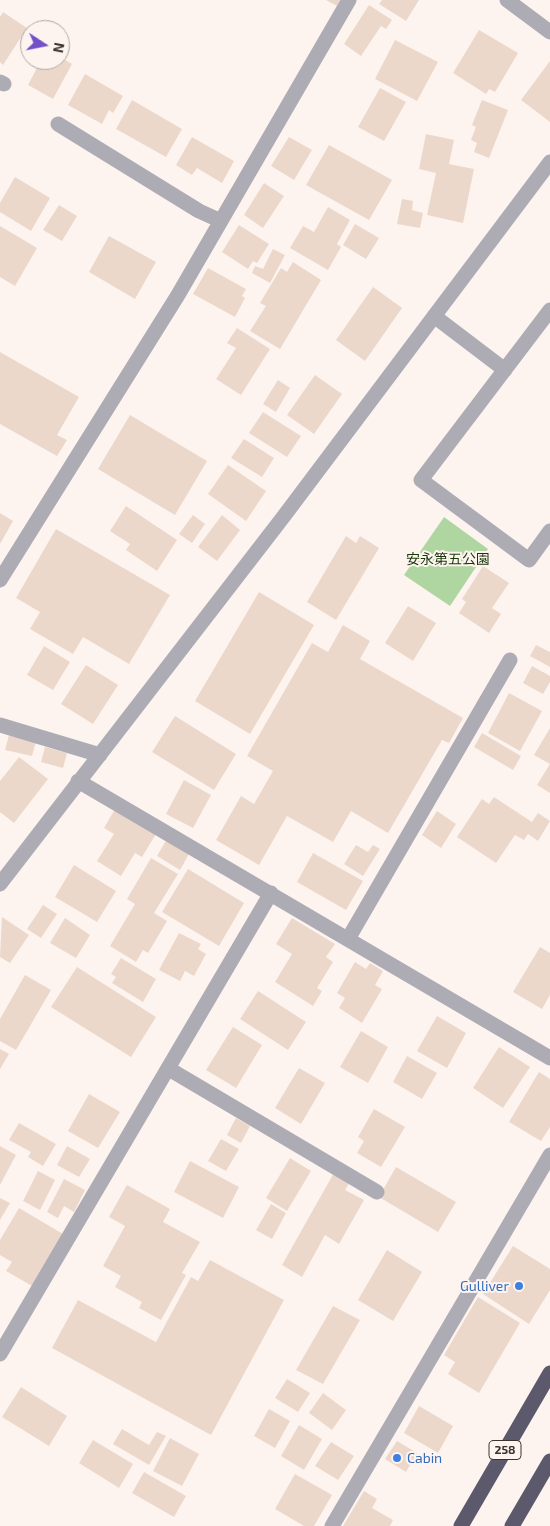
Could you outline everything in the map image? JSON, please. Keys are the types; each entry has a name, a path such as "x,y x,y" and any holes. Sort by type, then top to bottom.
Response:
{"highway":[{"name":"258","path":"461,1526 550,1374"},
{"path":"512,1526 550,1460"}],"street":[{"path":"0,580 178,295 349,0"},
{"path":"507,0 550,32"},
{"path":"58,124 199,212 221,220"},
{"path":"0,884 550,162"},
{"path":"550,310 421,480 529,560 550,532"},
{"path":"434,316 505,370"},
{"path":"348,939 510,660"},
{"path":"0,725 100,755"},
{"path":"78,781 550,1058"},
{"path":"0,1354 271,893"},
{"path":"169,1069 377,1192"},
{"path":"332,1526 550,1155"}],"green space":[{"name":"安永第五公園","path":"444,517 488,549 450,606 404,575"}],"building":[{"path":"326,0 340,0 337,6"},
{"path":"382,0 419,0 406,21 379,4"},
{"path":"369,5 392,20 386,29 381,26 361,56 344,44"},
{"path":"3,12 20,23 20,39 3,65 0,62 0,17"},
{"path":"479,30 518,53 495,92 489,89 486,94 453,73"},
{"path":"395,40 438,62 417,101 375,79"},
{"path":"550,61 550,122 521,100"},
{"path":"36,70 69,70 53,99 28,85"},
{"path":"85,74 123,96 113,113 109,110 102,124 68,105"},
{"path":"380,88 406,102 384,141 358,127"},
{"path":"132,100 182,129 166,157 116,129"},
{"path":"482,100 508,110 489,158 474,152 477,143 471,140 476,127 472,125"},
{"path":"426,134 454,140 449,164 474,169 463,223 427,215 436,173 419,169"},
{"path":"192,137 234,161 222,183 197,168 192,175 176,165"},
{"path":"289,137 312,150 294,180 271,166"},
{"path":"329,145 392,180 369,220 306,185"},
{"path":"15,177 50,198 31,231 0,212 0,203"},
{"path":"264,183 284,196 263,228 244,215"},
{"path":"402,199 413,201 412,210 423,213 420,228 397,224"},
{"path":"59,205 77,216 62,241 43,230"},
{"path":"328,207 350,220 337,244 341,247 328,270 290,248 303,226 314,232"},
{"path":"355,224 379,238 366,259 343,245"},
{"path":"239,225 269,244 257,263 253,261 248,269 222,252"},
{"path":"0,226 37,248 15,286 0,277"},
{"path":"109,236 156,262 135,299 89,272"},
{"path":"273,249 285,255 270,283 252,273 255,266 263,269"},
{"path":"293,262 321,280 280,349 250,331 266,306 260,303 281,268 287,272"},
{"path":"208,268 246,289 242,296 245,298 235,317 193,294"},
{"path":"373,287 402,308 365,361 336,340"},
{"path":"237,328 270,349 241,395 216,379 236,348 227,343"},
{"path":"0,352 79,397 57,435 67,440 57,456 0,424"},
{"path":"315,375 342,394 314,434 287,415"},
{"path":"278,380 290,388 276,412 263,404"},
{"path":"263,412 301,436 287,457 249,433"},
{"path":"130,415 207,461 175,515 98,469"},
{"path":"244,439 274,458 262,477 231,458"},
{"path":"228,465 266,491 246,521 208,494"},
{"path":"126,506 177,540 157,571 126,550 130,544 110,531"},
{"path":"0,513 13,521 0,544"},
{"path":"193,515 205,524 192,543 179,534"},
{"path":"222,515 240,530 217,561 198,547"},
{"path":"56,529 170,595 129,664 83,637 73,654 30,629 40,612 16,598"},
{"path":"346,536 356,543 360,536 379,548 336,620 307,602"},
{"path":"483,566 509,583 492,608 501,614 489,633 459,613 466,602 462,599"},
{"path":"259,592 314,625 250,734 195,701"},
{"path":"408,606 436,623 413,661 385,643"},
{"path":"343,625 370,641 360,659 463,718 449,743 442,740 388,833 351,811 333,842 287,816 259,865 216,840 241,796 254,804 273,771 247,756 312,643 328,652"},
{"path":"536,645 550,652 550,667 530,656"},
{"path":"44,646 70,662 53,690 27,675"},
{"path":"86,665 118,685 93,724 61,704"},
{"path":"532,666 550,676 550,682 543,694 523,683"},
{"path":"509,693 542,711 520,751 488,733"},
{"path":"175,716 236,754 214,790 152,752"},
{"path":"550,728 550,764 534,755"},
{"path":"482,733 521,756 513,770 474,747"},
{"path":"9,735 36,741 32,756 5,750"},
{"path":"45,747 67,753 63,768 41,762"},
{"path":"19,757 48,779 14,823 0,812 0,781"},
{"path":"550,764 550,793 537,785"},
{"path":"184,780 211,795 193,828 166,814"},
{"path":"494,797 532,822 538,813 550,821 538,841 528,834 524,840 515,835 496,863 457,837 482,799 489,804"},
{"path":"115,809 156,834 142,857 135,853 121,876 97,861 114,834 104,828"},
{"path":"437,811 456,824 441,848 422,835"},
{"path":"167,839 190,852 180,870 157,856"},
{"path":"356,845 368,852 373,845 380,849 363,876 344,864"},
{"path":"313,853 363,881 346,910 297,882"},
{"path":"151,858 178,874 154,913 167,921 148,953 143,950 136,962 110,946 135,904 127,899"},
{"path":"74,865 116,891 97,922 55,897"},
{"path":"188,869 244,903 219,946 162,912"},
{"path":"43,905 57,914 41,938 27,929"},
{"path":"2,917 29,935 10,963 0,957"},
{"path":"65,918 90,935 76,958 50,943"},
{"path":"292,918 335,944 326,957 333,962 317,988 322,991 313,1006 275,982 292,954 276,944"},
{"path":"179,933 201,944 198,949 206,954 194,976 185,971 180,981 159,970"},
{"path":"540,947 550,953 550,995 542,1009 513,992"},
{"path":"121,958 156,979 143,1002 112,983 116,977 111,974"},
{"path":"355,962 366,969 370,963 383,971 375,985 382,989 362,1023 339,1008 345,998 337,993"},
{"path":"77,967 156,1017 131,1057 51,1007"},
{"path":"25,975 51,990 16,1050 0,1041 0,1019"},
{"path":"258,991 306,1022 288,1050 240,1019"},
{"path":"437,1016 466,1033 447,1068 417,1051"},
{"path":"233,1027 262,1045 236,1088 206,1070"},
{"path":"361,1031 388,1047 368,1083 340,1067"},
{"path":"499,1047 530,1067 503,1108 473,1088"},
{"path":"0,1049 9,1054 0,1069"},
{"path":"407,1056 437,1073 422,1099 393,1082"},
{"path":"299,1068 325,1083 301,1124 275,1108"},
{"path":"539,1072 550,1079 550,1127 541,1141 509,1122"},
{"path":"89,1094 120,1112 98,1148 68,1131"},
{"path":"374,1109 405,1127 381,1167 357,1153 364,1141 358,1137"},
{"path":"236,1118 250,1126 241,1143 227,1135"},
{"path":"19,1123 56,1144 43,1166 28,1157 31,1152 9,1140"},
{"path":"221,1139 239,1149 226,1171 208,1161"},
{"path":"0,1146 16,1155 0,1185"},
{"path":"67,1146 90,1159 79,1177 57,1165"},
{"path":"290,1158 311,1171 287,1211 266,1198"},
{"path":"190,1161 239,1187 223,1218 174,1192"},
{"path":"396,1167 456,1202 438,1232 379,1197"},
{"path":"38,1171 55,1180 40,1210 23,1201"},
{"path":"335,1171 351,1180 345,1190 364,1200 339,1244 325,1235 302,1277 282,1265"},
{"path":"64,1179 85,1190 74,1212 64,1206 58,1218 47,1212"},
{"path":"127,1185 170,1209 163,1222 200,1242 182,1273 186,1275 161,1320 139,1308 142,1302 115,1287 121,1276 103,1266 125,1226 109,1217"},
{"path":"0,1198 10,1203 0,1220"},
{"path":"271,1204 286,1213 272,1239 256,1230"},
{"path":"19,1208 63,1234 32,1286 6,1271 12,1262 0,1255 0,1240"},
{"path":"513,1246 550,1269 550,1290 529,1324 483,1294"},
{"path":"387,1250 422,1272 393,1321 358,1300"},
{"path":"210,1260 284,1300 211,1435 52,1348 78,1300 156,1342 191,1277 198,1281"},
{"path":"478,1297 520,1323 479,1393 448,1374 455,1362 444,1355"},
{"path":"333,1306 360,1320 323,1384 296,1370"},
{"path":"287,1379 310,1393 298,1412 275,1398"},
{"path":"21,1387 67,1416 49,1446 2,1417"},
{"path":"323,1393 346,1410 332,1430 309,1413"},
{"path":"419,1406 453,1426 438,1453 404,1433"},
{"path":"269,1409 290,1421 275,1448 254,1436"},
{"path":"299,1425 322,1439 304,1470 281,1456"},
{"path":"122,1429 149,1445 157,1432 166,1436 149,1465 113,1444"},
{"path":"170,1438 199,1454 182,1486 153,1471"},
{"path":"93,1440 133,1464 119,1488 79,1463"},
{"path":"397,1441 417,1453 406,1472 385,1459"},
{"path":"331,1442 354,1456 338,1480 315,1466"},
{"path":"144,1472 186,1496 174,1517 132,1493"},
{"path":"295,1474 332,1495 314,1526 304,1526 275,1509"},
{"path":"364,1491 377,1499 372,1508 393,1520 390,1526 343,1526"}],"place":[{"name":"Gulliver","path":"519,1286"},
{"name":"Cabin","path":"397,1458"}]}
